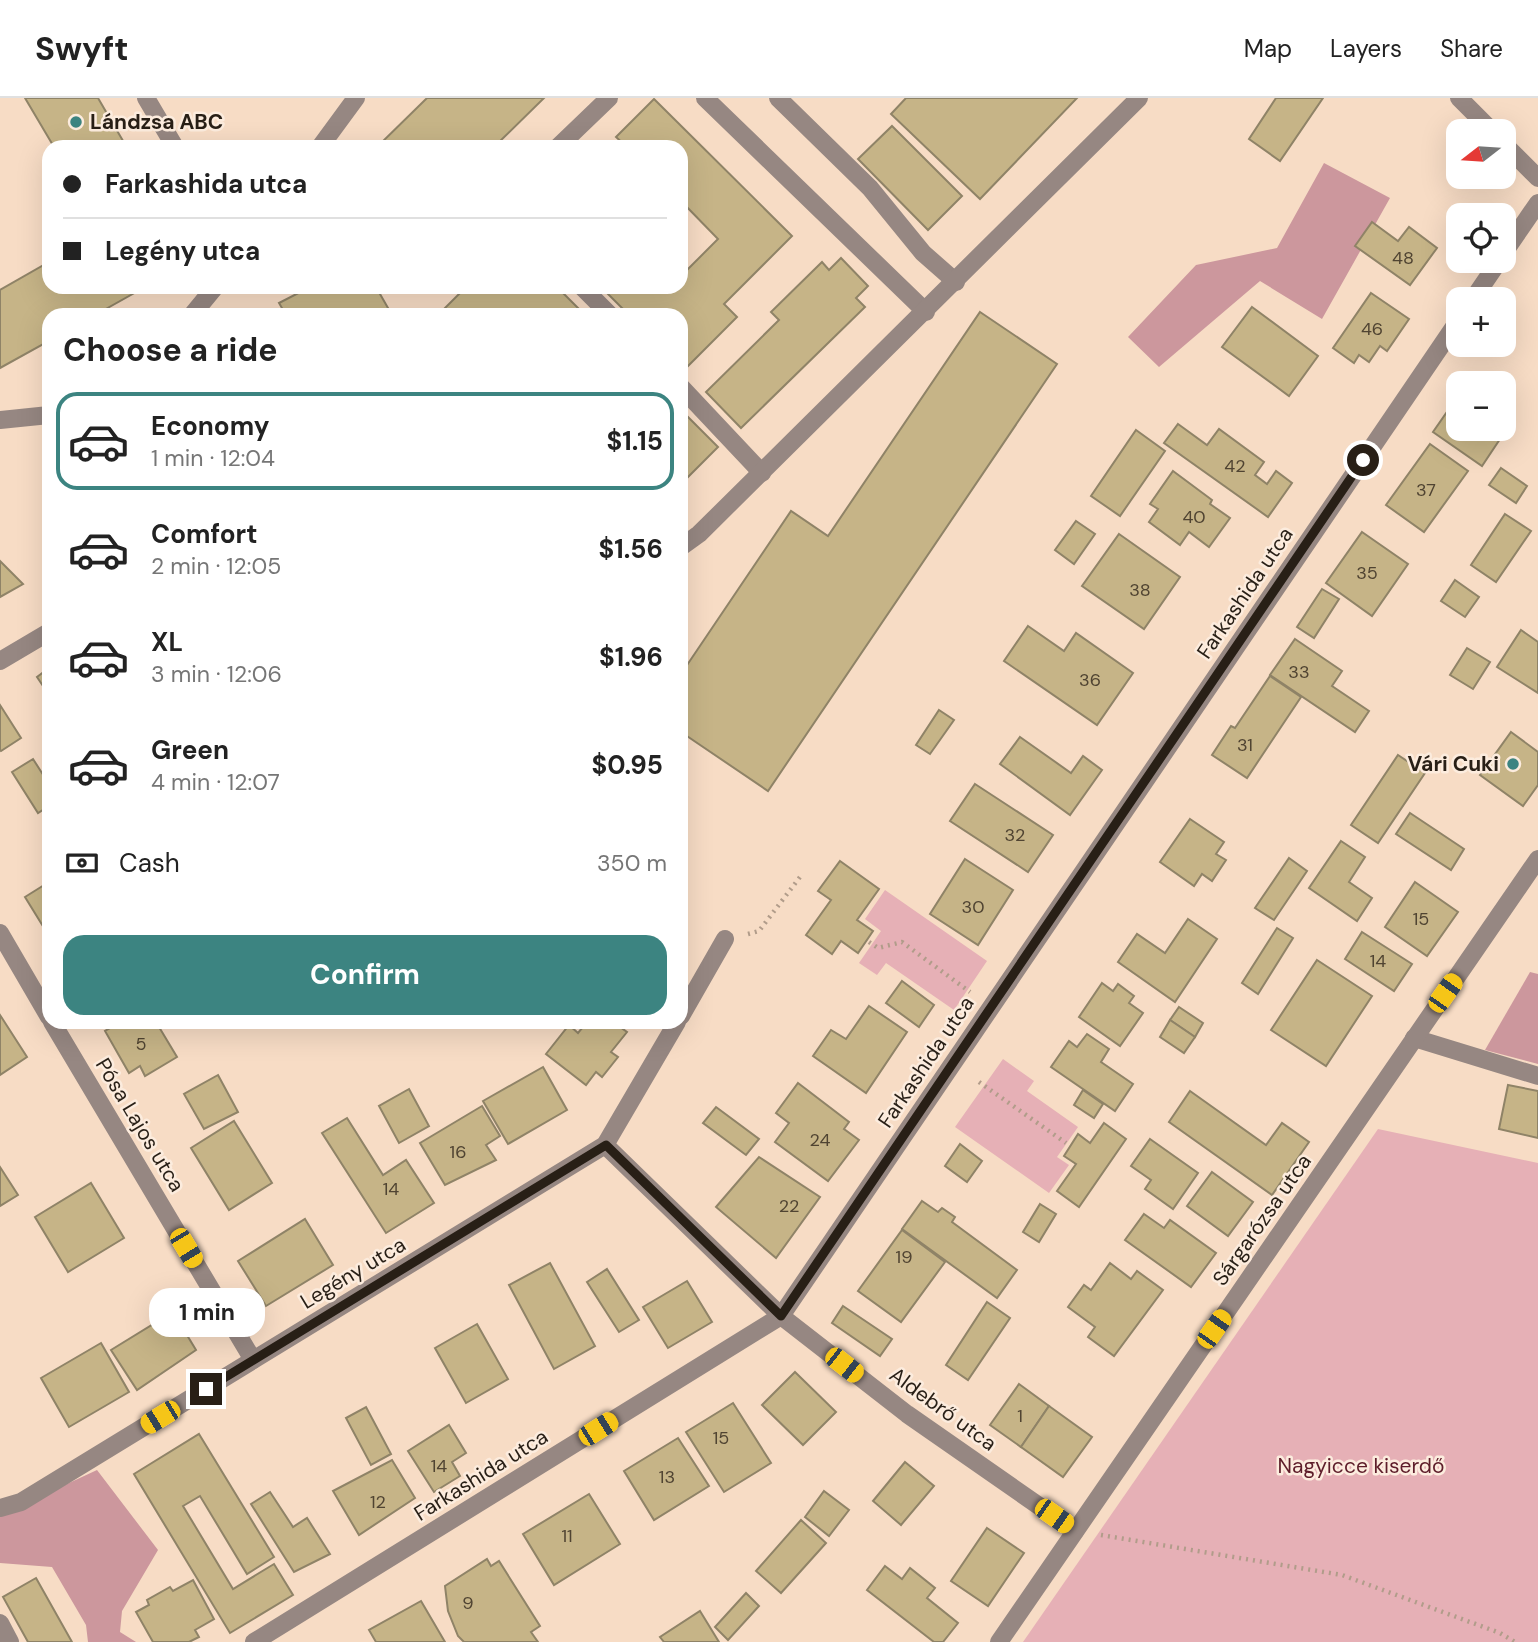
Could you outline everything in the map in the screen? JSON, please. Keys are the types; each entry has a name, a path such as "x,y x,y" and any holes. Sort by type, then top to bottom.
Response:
{"street":[{"path":"146,98 171,140"},
{"path":"325,140 356,98"},
{"path":"565,140 609,98"},
{"path":"705,98 926,312"},
{"path":"778,98 870,188 923,253 956,282"},
{"path":"688,542 926,312 1139,98"},
{"path":"1459,98 1480,119"},
{"path":"1516,156 1538,178"},
{"path":"1516,235 1538,203"},
{"path":"198,308 209,294"},
{"path":"589,294 603,308"},
{"name":"Farkashida utca","path":"254,1642 781,1316 1446,339"},
{"path":"688,394 762,473"},
{"path":"0,420 42,416"},
{"path":"0,661 42,636"},
{"name":"Sárgarózsa utca","path":"999,1642 1538,859"},
{"path":"0,933 42,1005"},
{"path":"688,1004 725,939"},
{"name":"Pósa Lajos utca","path":"56,1029 253,1360"},
{"name":"Legény utca","path":"0,1508 21,1502 606,1145 673,1029"},
{"path":"1414,1038 1538,1076"},
{"name":"Aldebrő utca","path":"606,1145 781,1316 907,1414 1075,1531"},
{"path":"0,1623 10,1642"}],"path":[{"path":"725,939 759,930 800,877"},
{"path":"869,943 878,948 902,942 970,992"},
{"path":"978,1082 1066,1143"},
{"path":"1075,1531 1342,1575 1500,1633 1514,1642"}],"green space":[{"path":"885,890 987,961 954,1010 886,963 877,975 859,963 881,931 865,919"},
{"path":"1003,1059 1034,1081 1027,1091 1078,1127 1057,1157 1069,1165 1049,1193 955,1127"},
{"name":"Nagyicce kiserdő","path":"1378,1129 1538,1163 1538,1642 1023,1642"}],"shaded area":[{"path":"1324,163 1390,198 1322,319 1260,281 1159,367 1128,337 1196,265 1277,248"},
{"path":"1530,972 1538,974 1538,1064 1485,1050"},
{"path":"97,1470 158,1550 122,1611 120,1632 136,1642 88,1642 86,1625 52,1567 0,1563 0,1515"}],"building":[{"name":"Lándzsa ABC","path":"25,98 98,98 122,140 50,140"},
{"path":"427,98 544,98 501,140 384,140"},
{"path":"906,98 1077,98 980,199 891,114"},
{"path":"1276,98 1323,98 1280,161 1249,139"},
{"path":"654,99 792,236 724,304 737,317 688,366 688,308 622,308 608,294 688,294 688,269 718,239 688,208 688,140 619,140 616,137"},
{"path":"892,126 962,196 928,230 858,159"},
{"path":"1372,222 1398,241 1409,227 1437,248 1410,285 1355,246"},
{"path":"841,258 868,286 856,298 865,307 741,428 706,392 779,320 771,312 822,262 829,270"},
{"path":"42,266 42,294 132,294 108,308 42,308 42,345 0,368 0,290"},
{"path":"1371,293 1409,319 1387,351 1380,346 1369,362 1359,355 1354,363 1333,348"},
{"path":"296,294 380,294 388,308 282,308 279,303"},
{"path":"459,294 564,294 578,308 445,308"},
{"path":"1252,307 1318,356 1289,396 1222,347"},
{"path":"980,312 1057,364 768,791 688,737 688,664 791,511 828,536"},
{"path":"1446,413 1446,441 1499,441 1482,466 1433,432"},
{"path":"688,417 718,447 688,477"},
{"path":"1178,424 1207,445 1219,429 1264,462 1255,475 1267,484 1276,471 1292,483 1268,517 1164,443"},
{"path":"1136,430 1165,451 1120,516 1091,496"},
{"path":"1430,444 1468,471 1424,532 1386,505"},
{"path":"1501,468 1527,486 1516,503 1489,485"},
{"path":"1173,471 1212,500 1210,504 1230,518 1209,547 1189,532 1180,545 1149,522 1158,509 1150,504"},
{"path":"1505,514 1531,531 1496,582 1471,565"},
{"path":"1076,521 1095,534 1074,564 1055,550"},
{"path":"1362,532 1408,564 1372,616 1326,583"},
{"path":"1119,534 1180,577 1144,629 1082,586"},
{"path":"0,561 23,584 0,597"},
{"path":"1455,580 1479,597 1465,617 1441,601"},
{"path":"1322,589 1339,599 1314,638 1297,627"},
{"path":"1028,626 1064,651 1076,633 1133,673 1097,725 1004,661"},
{"path":"1521,630 1538,642 1538,693 1497,667"},
{"path":"1295,639 1342,671 1332,686 1369,711 1355,732 1270,675"},
{"path":"1467,648 1490,662 1473,689 1450,675"},
{"path":"1270,676 1301,697 1247,778 1212,755 1231,726 1235,728"},
{"path":"0,705 21,738 1,751 0,750"},
{"path":"939,710 954,720 930,754 916,745"},
{"name":"Vári Cuki","path":"1511,732 1538,752 1538,785 1523,806 1480,775"},
{"path":"1020,737 1071,773 1083,756 1102,770 1070,815 1000,764"},
{"path":"1398,755 1425,773 1378,843 1351,825"},
{"path":"33,759 42,773 42,810 38,813 12,772"},
{"path":"975,784 1053,835 1028,872 950,821"},
{"path":"1410,813 1464,849 1451,870 1396,834"},
{"path":"1190,819 1224,842 1216,854 1226,860 1212,881 1202,874 1194,886 1160,862"},
{"path":"1341,841 1365,857 1349,882 1372,898 1357,921 1309,888"},
{"path":"1289,858 1307,871 1274,920 1255,908"},
{"path":"965,859 1013,890 978,945 930,914"},
{"path":"840,861 879,889 857,920 873,931 858,953 841,941 832,954 806,935 831,900 818,891"},
{"path":"1415,882 1458,912 1427,956 1385,927"},
{"path":"42,886 42,925 25,897"},
{"path":"1188,919 1217,939 1175,1002 1118,962 1137,934 1165,953"},
{"path":"1277,928 1293,938 1258,994 1242,983"},
{"path":"1362,932 1412,964 1394,991 1345,959"},
{"path":"1317,960 1372,996 1326,1066 1271,1030"},
{"path":"902,981 934,1005 919,1027 886,1003"},
{"path":"1102,983 1113,991 1118,984 1134,996 1129,1003 1143,1013 1120,1046 1079,1017"},
{"path":"869,1006 907,1032 866,1093 813,1056 831,1030 846,1039"},
{"path":"1179,1007 1203,1023 1195,1037 1170,1020"},
{"path":"0,1015 27,1057 0,1075"},
{"path":"1170,1020 1195,1037 1184,1053 1160,1037"},
{"path":"160,1029 177,1057 145,1076 140,1066 129,1073 105,1031"},
{"path":"566,1029 574,1029 578,1033 581,1029 623,1029 627,1032 611,1052 618,1057 602,1077 596,1072 586,1085 546,1054"},
{"path":"1087,1034 1109,1049 1101,1062 1133,1084 1115,1111 1051,1067 1069,1041 1077,1047"},
{"path":"543,1067 567,1110 508,1144 483,1101"},
{"path":"218,1075 238,1112 204,1129 184,1094"},
{"path":"798,1083 849,1122 844,1129 859,1140 828,1181 775,1142 789,1123 776,1113"},
{"path":"1508,1085 1538,1091 1538,1138 1499,1129"},
{"path":"409,1089 429,1126 399,1143 379,1106"},
{"path":"1083,1090 1103,1104 1094,1118 1074,1105"},
{"path":"1190,1091 1266,1145 1282,1123 1309,1142 1272,1195 1169,1122"},
{"path":"482,1106 500,1136 486,1145 496,1160 445,1185 420,1143"},
{"path":"716,1107 759,1139 746,1155 703,1123"},
{"path":"347,1118 383,1175 406,1160 434,1203 386,1233 322,1133"},
{"path":"234,1121 272,1183 229,1210 191,1148"},
{"path":"1104,1123 1126,1139 1079,1207 1057,1191 1076,1164 1064,1156 1078,1134 1090,1143"},
{"path":"1150,1139 1198,1173 1173,1209 1145,1189 1151,1180 1131,1166"},
{"path":"960,1144 982,1161 967,1182 945,1166"},
{"path":"759,1157 820,1197 776,1258 716,1207"},
{"path":"0,1167 18,1195 0,1206"},
{"path":"1212,1172 1253,1202 1228,1236 1187,1206"},
{"path":"91,1183 124,1238 68,1272 35,1217"},
{"path":"922,1201 938,1212 942,1208 955,1217 952,1222 1017,1270 997,1298 902,1229"},
{"path":"1040,1204 1056,1214 1039,1242 1023,1232"},
{"path":"1144,1214 1164,1228 1170,1220 1216,1253 1191,1287 1125,1240"},
{"path":"305,1219 333,1265 266,1306 238,1261"},
{"path":"902,1230 945,1262 901,1322 858,1291"},
{"path":"550,1263 595,1346 554,1369 509,1285"},
{"path":"1110,1263 1131,1279 1137,1271 1163,1290 1114,1356 1088,1337 1095,1327 1068,1307 1084,1285 1091,1290"},
{"path":"607,1269 639,1320 619,1332 587,1282"},
{"path":"687,1281 712,1322 668,1348 643,1307"},
{"path":"987,1302 1010,1318 968,1380 946,1365"},
{"path":"843,1306 892,1339 880,1356 832,1323"},
{"path":"173,1312 196,1350 137,1390 111,1350"},
{"path":"477,1324 508,1379 466,1403 435,1348"},
{"path":"101,1343 129,1392 69,1427 41,1378"},
{"path":"795,1372 836,1412 803,1445 762,1405"},
{"path":"1019,1384 1049,1406 1021,1447 990,1425"},
{"path":"733,1403 771,1463 724,1492 686,1432"},
{"path":"1049,1406 1092,1437 1063,1477 1021,1447"},
{"path":"366,1407 391,1454 371,1465 346,1418"},
{"path":"449,1425 466,1453 452,1462 460,1476 434,1492 408,1451"},
{"path":"199,1434 274,1557 247,1574 200,1496 183,1506 233,1589 274,1564 293,1595 230,1633 134,1474"},
{"path":"678,1438 709,1486 654,1520 624,1471"},
{"path":"392,1460 415,1498 359,1535 333,1491"},
{"path":"905,1462 934,1486 901,1525 873,1501"},
{"path":"824,1491 849,1510 829,1536 805,1517"},
{"path":"270,1492 293,1527 307,1518 330,1554 294,1572 251,1504"},
{"path":"589,1494 620,1544 554,1585 523,1534"},
{"path":"801,1520 826,1543 781,1593 756,1571"},
{"path":"987,1528 1024,1553 988,1606 951,1581"},
{"path":"487,1559 491,1566 499,1561 540,1626 531,1632 538,1642 464,1642 458,1636 448,1611 445,1586"},
{"path":"885,1566 902,1579 910,1568 935,1588 927,1598 958,1623 943,1642 934,1642 867,1590"},
{"path":"36,1578 72,1642 28,1642 3,1597"},
{"path":"193,1580 214,1619 195,1630 199,1637 189,1642 153,1642 136,1612 149,1605 147,1600 170,1587 173,1591"},
{"path":"746,1593 759,1606 728,1640 715,1627"},
{"path":"421,1601 445,1642 376,1642 369,1630"},
{"path":"700,1611 719,1642 664,1642 660,1637"}],"place":[{"name":"Lándzsa ABC","path":"76,122"},
{"name":"Vári Cuki","path":"1513,764"}],"route":[{"path":"206,1389 606,1145 781,1316 1363,460"}]}
